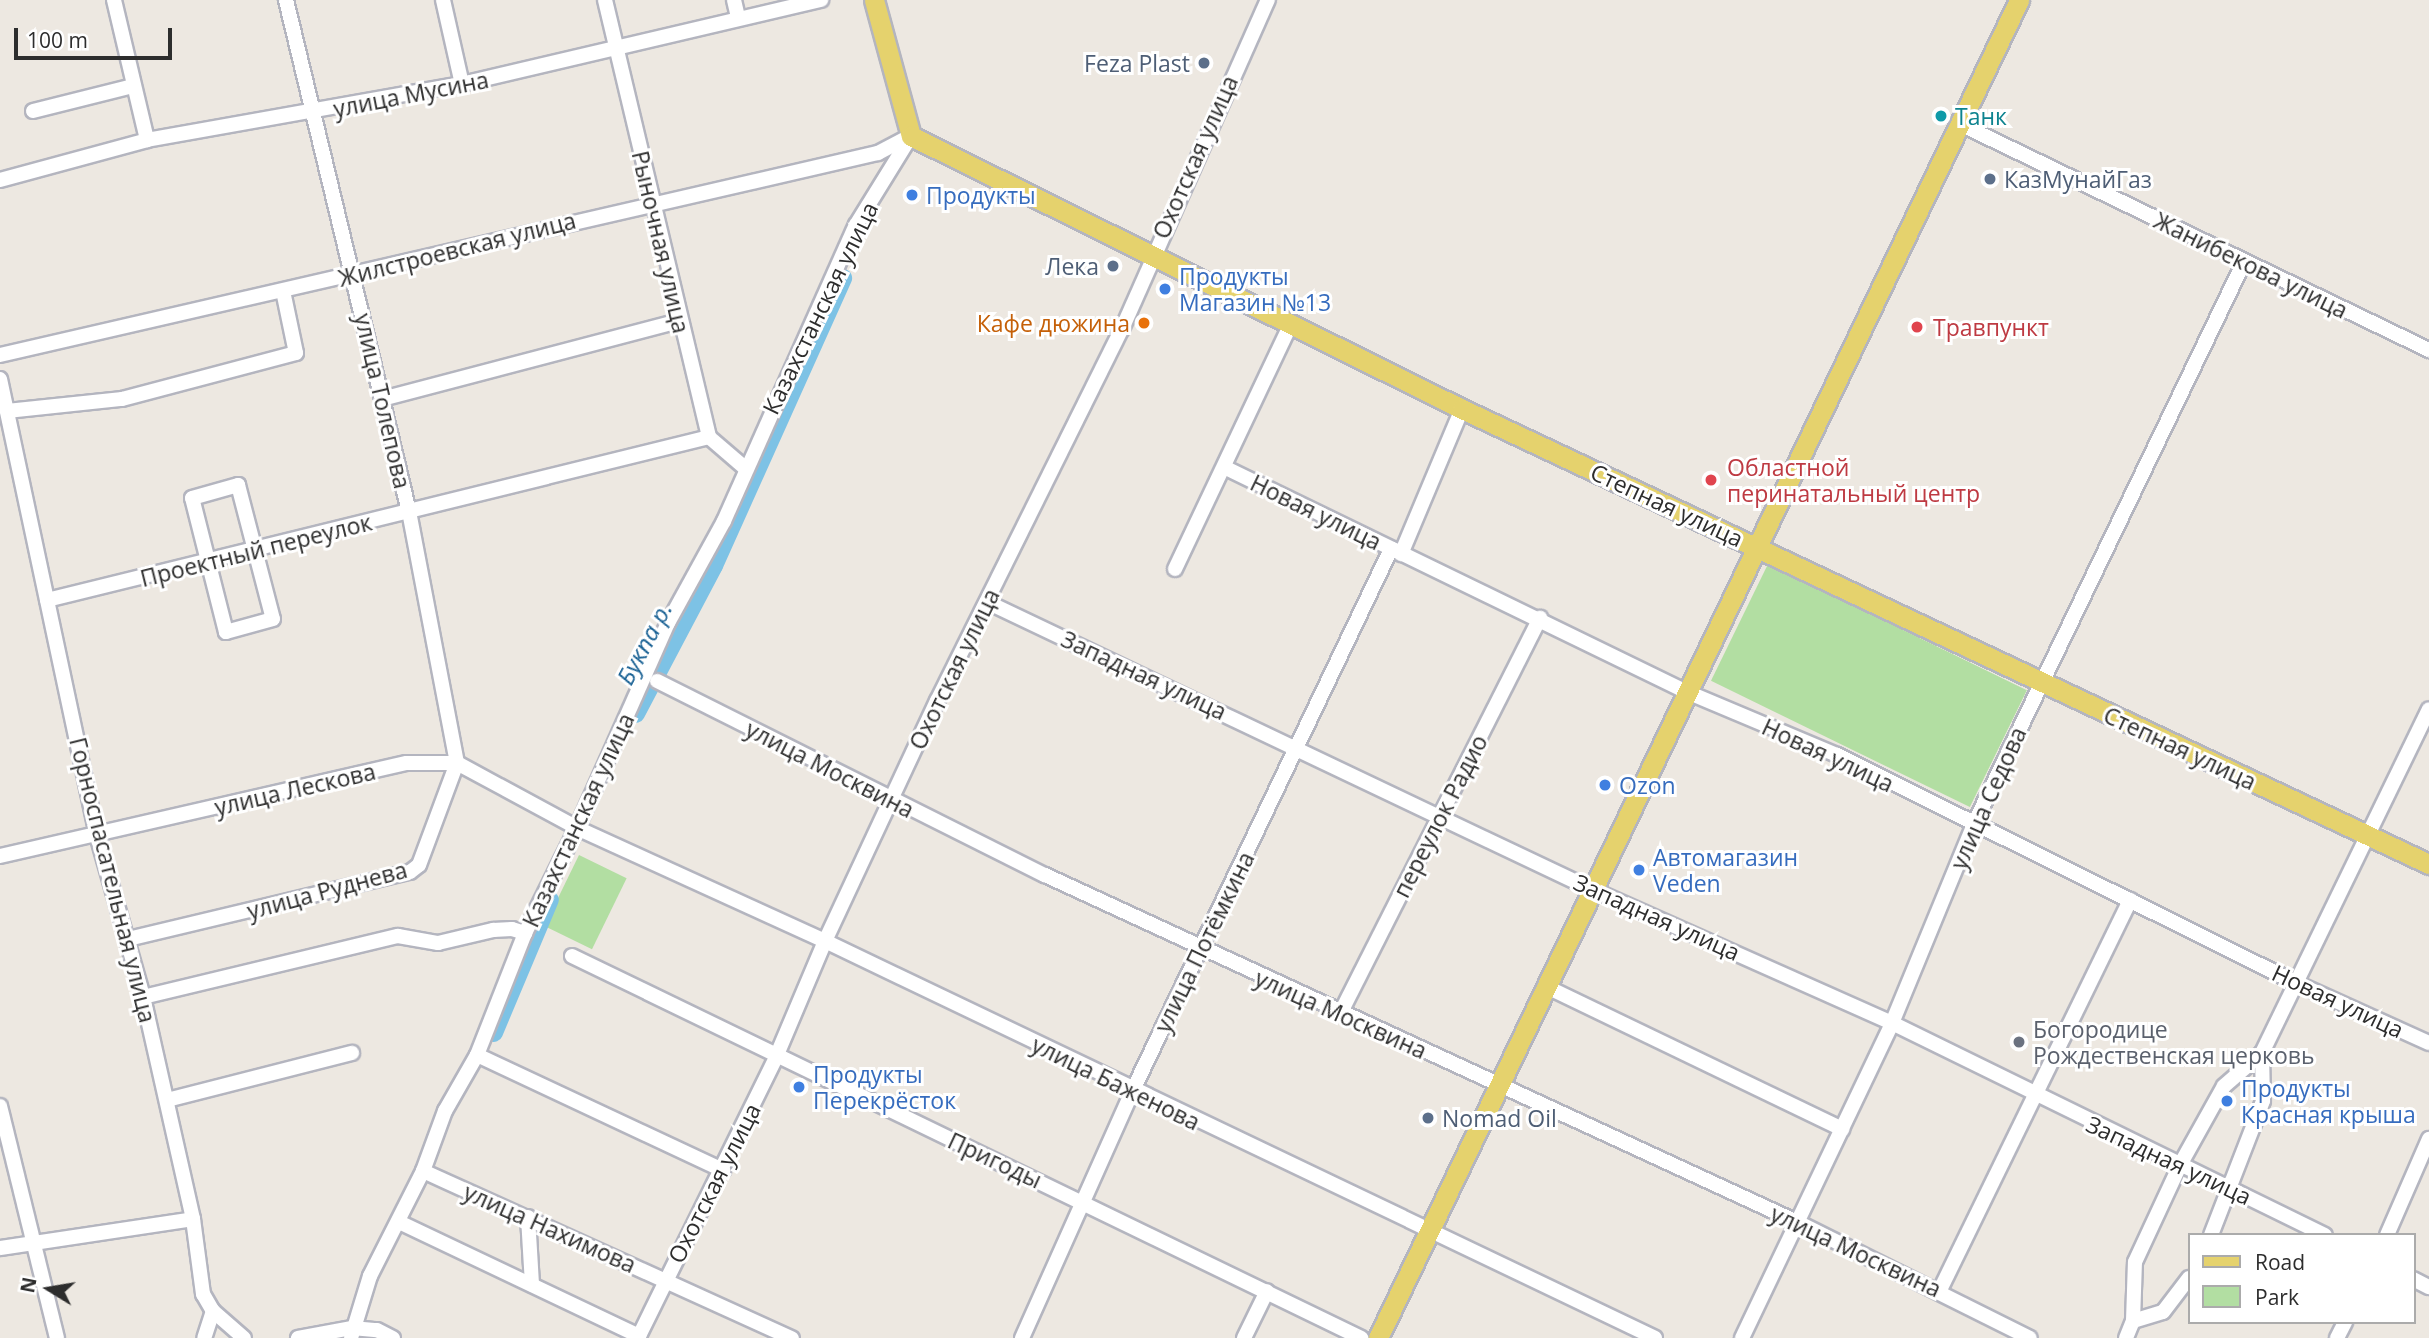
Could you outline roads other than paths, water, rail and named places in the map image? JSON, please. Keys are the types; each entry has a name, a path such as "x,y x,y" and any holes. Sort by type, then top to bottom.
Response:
{"main road":[{"path":"874,0 911,136"},
{"path":"1378,1338 1497,1084 2020,0"},
{"name":"Степная улица","path":"911,136 1150,257 1462,409 2429,864"}],"street":[{"path":"114,0 147,140"},
{"name":"улица Толепова","path":"286,0 354,274 409,512 458,751 457,763"},
{"path":"443,0 462,85"},
{"name":"Рыночная улица","path":"605,0 679,321 709,437"},
{"path":"734,0 738,17"},
{"name":"улица Мусина","path":"0,180 147,140 315,113 462,85 617,50 738,17 821,0"},
{"name":"Охотская улица","path":"638,1337 723,1170 776,1057 889,801 1122,329 1150,257 1268,0"},
{"path":"33,111 133,86"},
{"name":"Жанибекова улица","path":"1960,124 2429,349"},
{"name":"Жилстроевская улица","path":"0,355 652,202 878,153 911,136"},
{"name":"Казахстанская улица","path":"351,1333 370,1276 423,1171 445,1111 477,1055 525,933 578,828 662,635 724,521 745,468 856,225 911,136"},
{"name":"улица Седова","path":"1742,1338 1892,1023 1973,826 2245,262"},
{"path":"7,411 122,399 296,354 283,290"},
{"path":"382,399 679,321"},
{"path":"1175,569 1226,468 1291,324"},
{"name":"Горноспасательная улица","path":"0,379 97,835 143,996 193,1219 203,1294 213,1311"},
{"name":"улица Потёмкина","path":"1022,1338 1132,1091 1298,746 1396,551 1462,409"},
{"path":"709,437 745,468"},
{"name":"Проектный переулок","path":"47,600 255,551 709,437"},
{"name":"Новая улица","path":"1226,468 1540,618 1686,692 1837,755 1973,826 2294,982 2429,1043"},
{"path":"238,485 255,551 273,619 226,632 192,498 238,485"},
{"name":"Западная улица","path":"987,602 1298,746 1591,889 1892,1023 2036,1096 2321,1233"},
{"name":"переулок Радио","path":"1340,1014 1540,618"},
{"name":"улица Москвина","path":"657,681 889,801 1201,950 1797,1222 1940,1290 2030,1338"},
{"path":"2126,1338 2133,1321 2135,1262 2180,1165 2224,1086 2262,1053 2294,982 2429,709"},
{"name":"улица Лескова","path":"0,856 407,763 457,763 578,828"},
{"name":"улица Руднева","path":"128,939 410,872 419,865 457,763"},
{"name":"улица Баженова","path":"578,828 825,941 1427,1233 1654,1338"},
{"path":"1940,1290 2130,900"},
{"path":"143,996 398,936 438,943 493,930 525,933"},
{"name":"Пригоды","path":"572,956 1361,1338"},
{"path":"1545,986 1842,1129"},
{"path":"167,1100 352,1053"},
{"path":"2212,1233 2263,1101 2262,1053"},
{"path":"477,1055 723,1170"},
{"path":"0,1106 57,1338"},
{"path":"2387,1233 2429,1139"},
{"name":"улица Нахимова","path":"423,1171 792,1338"},
{"path":"528,1217 532,1285"},
{"path":"0,1248 193,1219"},
{"path":"399,1222 638,1337"},
{"path":"2133,1321 2163,1312 2188,1279"},
{"path":"1244,1338 1267,1291"},
{"path":"204,1338 213,1311 244,1338"},
{"path":"298,1338 377,1330 393,1338"}],"waterway":[{"name":"Букпа р.","path":"635,713 713,565 842,278"},
{"name":"Букпа р.","path":"493,1032 549,899"}],"place":[{"name":"Feza Plast","path":"1204,63"},
{"name":"Танк","path":"1941,116"},
{"name":"КазМунайГаз","path":"1990,179"},
{"name":"Продукты","path":"912,195"},
{"name":"Лека","path":"1113,266"},
{"name":"Продукты Магазин №13","path":"1165,289"},
{"name":"Кафе дюжина","path":"1144,323"},
{"name":"Травпункт","path":"1917,327"},
{"name":"Областной перинатальный центр","path":"1711,480"},
{"name":"Ozon","path":"1605,785"},
{"name":"Автомагазин Veden","path":"1639,870"},
{"name":"Богородице Рождественская церковь","path":"2019,1042"},
{"name":"Продукты Перекрёсток","path":"799,1087"},
{"name":"Продукты Красная крыша","path":"2227,1101"},
{"name":"Nomad Oil","path":"1428,1118"}]}
